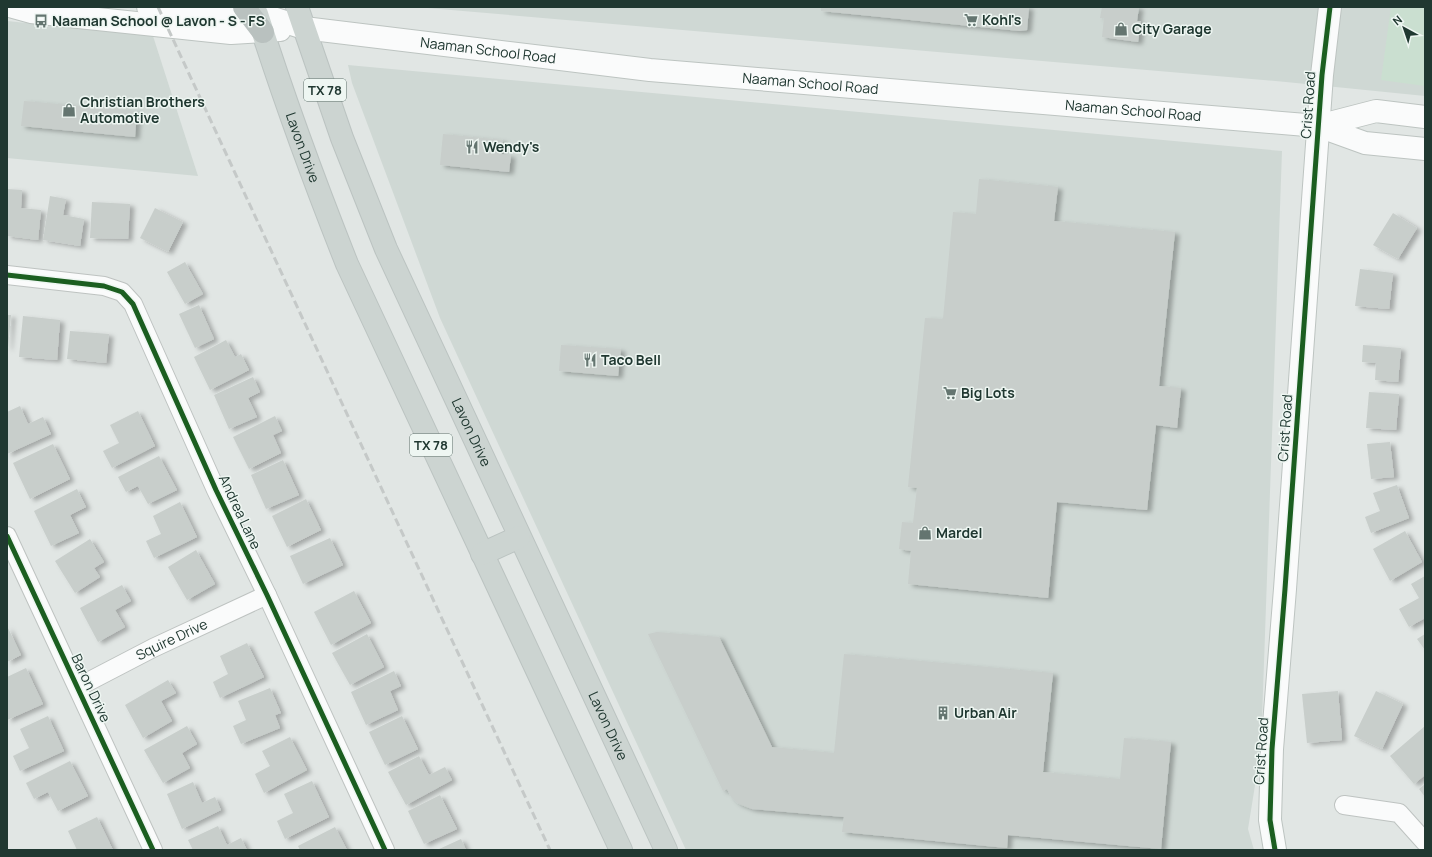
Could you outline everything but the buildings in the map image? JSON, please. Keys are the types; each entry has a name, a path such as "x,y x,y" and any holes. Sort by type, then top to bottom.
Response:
{"main road":[{"name":"Naaman School Road","path":"13,7 31,12 231,33 253,14"},
{"name":"Naaman School Road","path":"148,7 253,14 304,28 650,70 1318,126 1365,143 1425,149"},
{"name":"Lavon Drive","path":"297,7 342,138 386,249 666,850"},
{"name":"Crist Road","path":"1275,850 1270,820 1272,749 1286,581 1318,126 1330,7"},
{"name":"Lavon Drive","path":"253,14 319,194 347,264 621,850"},
{"name":"Naaman School Road","path":"1318,126 1376,111 1425,117"},
{"path":"482,554 519,537"}],"street":[{"name":"Andrea Lane","path":"7,275 104,286 122,292 133,304 216,490 267,595 385,850"},
{"name":"Baron Drive","path":"7,536 153,850"},
{"name":"Squire Drive","path":"78,687 153,648 267,595"},
{"path":"1344,805 1400,813 1425,842"}],"shaded area":[{"path":"416,7 1425,7 1425,96 1286,82"},
{"path":"7,21 153,36 198,176 7,158"},
{"path":"348,65 1282,151 1261,748 1248,829 1254,850 686,850 440,318 352,83"}],"green space":[{"path":"1391,7 1425,7 1425,86 1381,80"}],"railway":[{"path":"158,7 550,850"}],"cycle path":[{"path":"1275,850 1270,820 1272,749 1322,75 1330,7"},
{"path":"7,275 104,286 122,292 133,304 216,490 267,595 385,850"},
{"path":"7,536 153,850"}],"place":[{"name":"Kohl's","path":"971,20"},
{"name":"Naaman School @ Lavon - S - FS","path":"41,21"},
{"name":"City Garage","path":"1121,29"},
{"name":"Christian Brothers Automotive","path":"69,110"},
{"name":"Wendy's","path":"472,147"},
{"name":"Taco Bell","path":"590,360"},
{"name":"Big Lots","path":"950,393"},
{"name":"Mardel","path":"925,533"},
{"name":"Urban Air","path":"943,713"}]}
